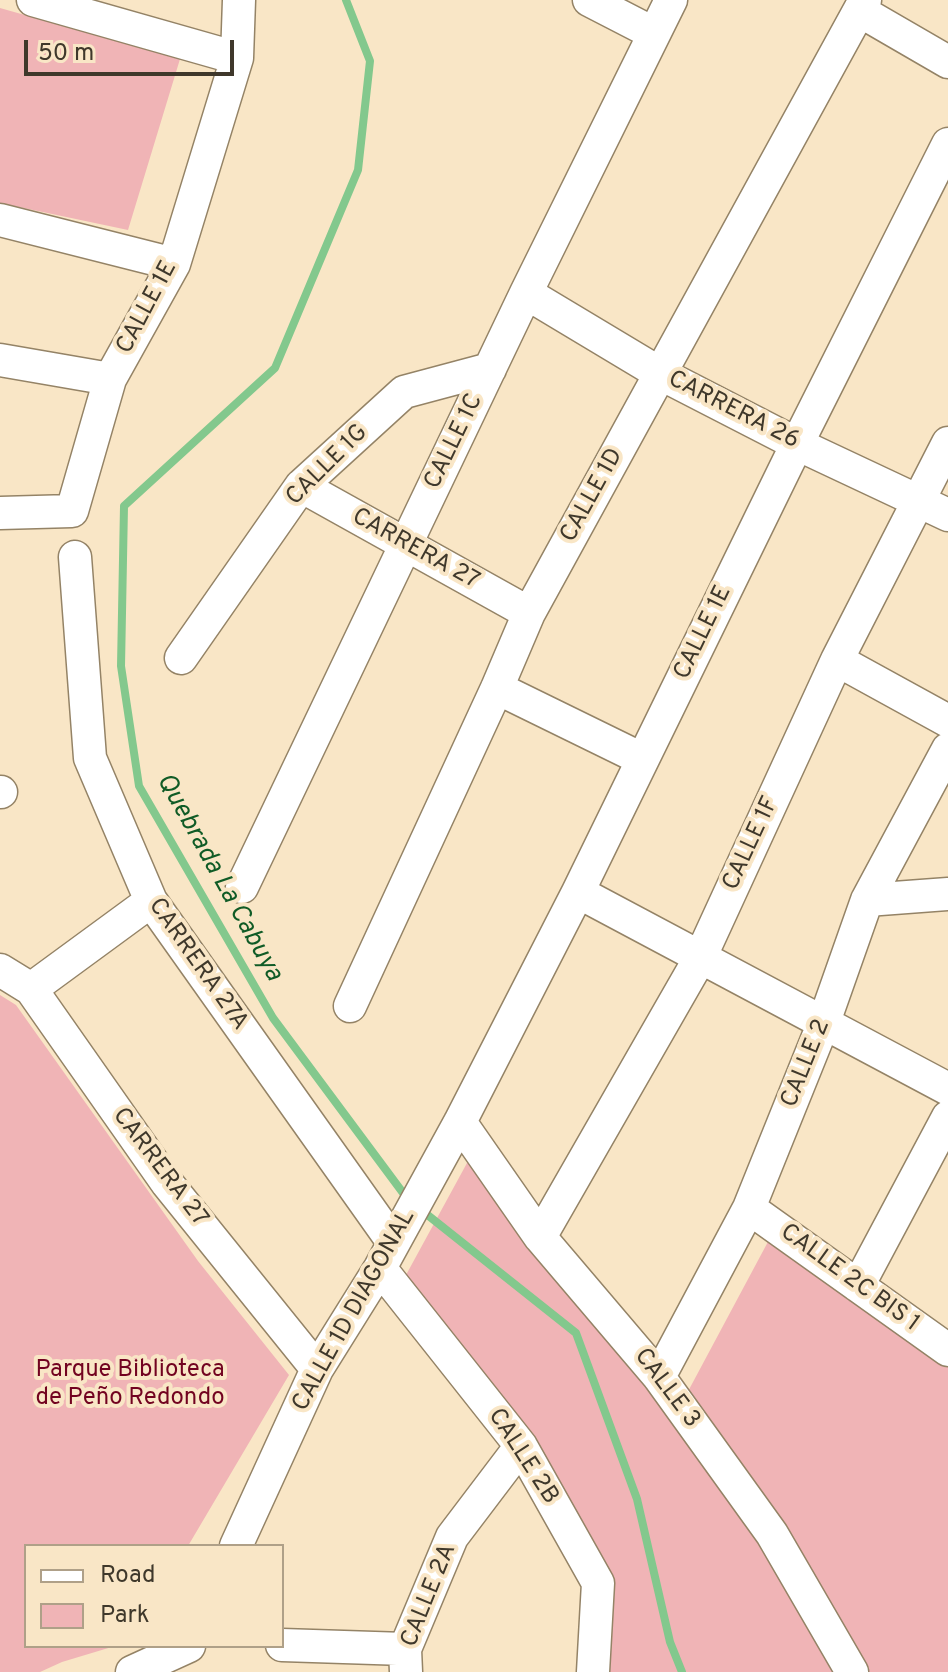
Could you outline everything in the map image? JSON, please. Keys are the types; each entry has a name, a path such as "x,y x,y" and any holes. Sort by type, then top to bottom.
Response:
{"street":[{"path":"33,0 237,58"},
{"name":"CALLE 1E","path":"1,516 72,511 110,379 174,264 237,58 239,0"},
{"path":"589,0 653,33"},
{"name":"CALLE 1C","path":"242,887 526,293 671,0"},
{"path":"862,6 948,62"},
{"name":"CALLE 1D","path":"350,1006 529,613 862,6"},
{"name":"CALLE 1E","path":"460,1122 578,892 948,144"},
{"path":"0,220 174,264"},
{"name":"CARRERA 26","path":"526,293 661,374 797,444 948,515"},
{"path":"0,360 110,379"},
{"name":"CALLE 1G","path":"181,658 301,486 404,392 490,369"},
{"name":"CALLE 1F","path":"540,1237 700,958 837,660 948,443"},
{"name":"CARRERA 27","path":"301,486 529,613"},
{"name":"CARRERA 27A","path":"75,557 90,758 151,901 393,1244"},
{"path":"837,660 948,721"},
{"path":"497,688 642,759"},
{"name":"CALLE 2","path":"659,1377 749,1208 824,1022 867,900 948,749"},
{"path":"578,892 948,1089"},
{"path":"867,900 948,894"},
{"path":"31,989 151,901"},
{"name":"CARRERA 27","path":"0,970 31,989 167,1183 317,1369"},
{"path":"858,1286 948,1117"},
{"name":"CALLE 1D DIAGONAL","path":"237,1544 317,1369 393,1244 460,1122"},
{"name":"CALLE 3","path":"460,1122 540,1237 659,1377 772,1534 852,1672"},
{"name":"CALLE 2C BIS 1","path":"749,1208 948,1350"},
{"name":"CALLE 2B","path":"393,1244 521,1446 598,1583 593,1672"},
{"name":"CALLE 2A","path":"405,1661 452,1537 521,1446"},
{"path":"284,1645 405,1661"},
{"path":"132,1672 185,1648"},
{"path":"197,1672 198,1648"}],"green space":[{"path":"0,8 180,59 128,230 0,203"},
{"name":"Parque Biblioteca de Peño Redondo","path":"0,995 16,1005 198,1261 289,1375 189,1544 24,1544 24,1648 108,1648 40,1672 0,1672"},
{"path":"473,1152 662,1395 843,1672 599,1672 603,1590 400,1286"},
{"path":"770,1238 948,1365 948,1672 864,1672 685,1397"}],"waterway":[{"name":"Quebrada La Cabuya","path":"346,0 370,61 358,170 275,368 124,506 121,666 139,786 273,1018 409,1201"},
{"name":"Quebrada La Cabuya","path":"420,1209 576,1333 637,1499 670,1642 682,1672"}]}
